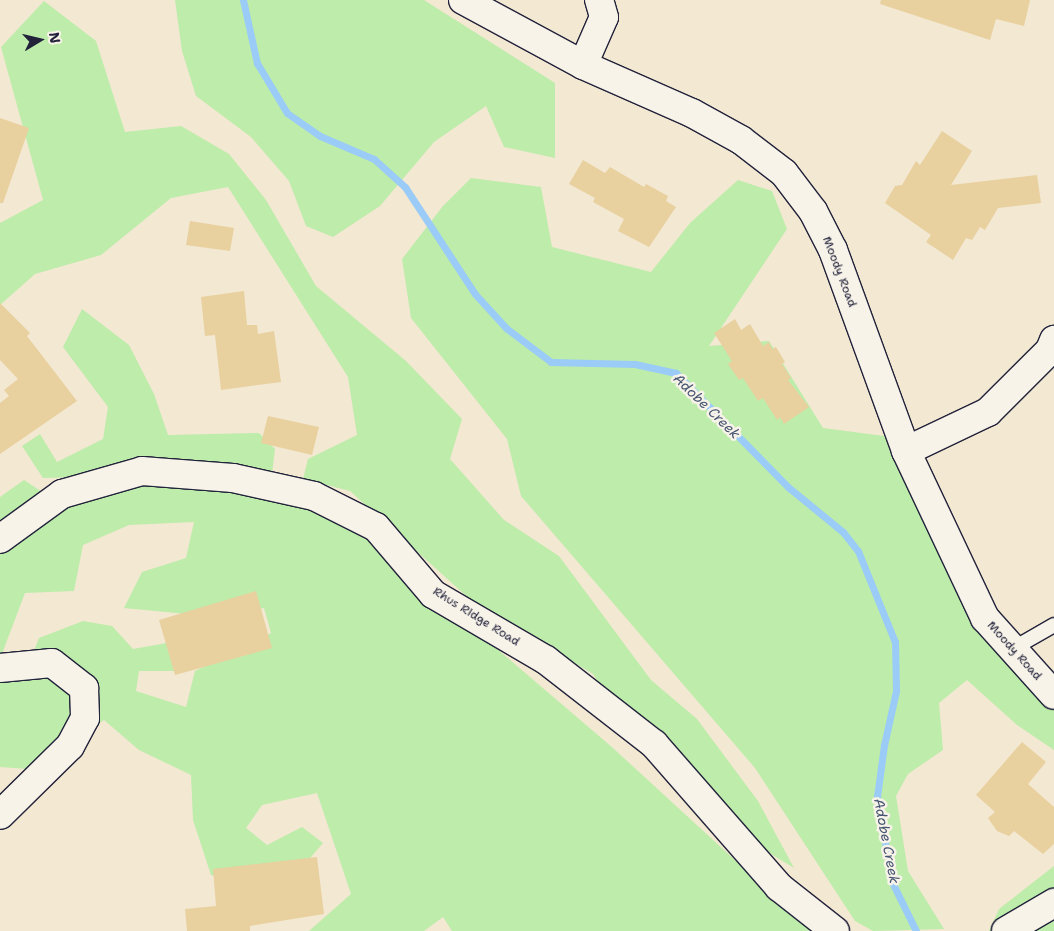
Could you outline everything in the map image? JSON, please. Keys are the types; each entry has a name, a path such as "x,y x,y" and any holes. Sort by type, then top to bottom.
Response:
{"street":[{"name":"Moody Road","path":"463,0 582,65 692,113 741,140 784,174 813,210 833,250 906,451 985,618 1014,648 1054,695"},
{"path":"582,65 604,17 599,0"},
{"path":"906,451 988,412 1050,350 1054,340"},
{"name":"Rhus Ridge Road","path":"0,539 62,494 142,470 233,478 314,496 376,527 433,594 546,660 654,744 779,887 835,931"},
{"path":"0,668 52,663 84,688 85,718 70,746 0,815"},
{"path":"1006,931 1054,903"}],"lane":[{"path":"1014,648 1054,625"}],"green space":[{"path":"175,0 424,0 555,83 555,158 504,147 486,106 434,142 380,206 333,237 306,226 289,181 251,137 196,96 182,51"},
{"path":"44,1 96,41 125,132 181,126 229,154 266,200 316,286 406,361 462,419 450,459 504,520 559,556 651,680 697,719 758,801 794,868 727,827 646,757 593,674 474,603 350,491 303,479 308,459 357,435 348,377 228,187 171,198 101,255 35,274 0,305 0,223 43,200 1,47"},
{"path":"471,178 541,187 552,247 651,272 690,223 738,180 772,191 787,229 709,346 769,341 823,428 892,437 969,618 1054,703 1054,750 1017,725 967,680 939,703 943,750 908,774 896,796 908,871 944,929 873,931 855,921 755,768 521,496 507,439 411,318 402,259 443,206"},
{"path":"82,309 129,345 154,394 168,435 259,433 275,449 272,474 209,461 173,460 88,477 43,478 22,446 40,434 57,462 103,439 108,407 63,347"},
{"path":"24,480 62,505 112,490 180,482 338,513 613,748 761,884 823,931 452,931 443,917 424,931 309,931 351,894 317,793 262,805 246,828 267,845 302,827 323,843 294,877 247,885 211,875 193,820 191,775 139,750 104,720 27,769 0,767 0,678 25,673 39,638 83,621 112,626 133,649 178,641 178,671 139,671 136,691 186,707 195,671 271,633 264,608 218,617 124,608 142,572 186,558 194,522 129,525 83,545 74,591 25,593 0,659 0,497"},
{"path":"1054,866 1054,931 989,931 999,909"}],"building":[{"path":"881,0 1030,0 1024,26 996,19 990,40 880,4"},
{"path":"0,118 29,128 3,203 0,203"},
{"path":"942,131 972,151 951,185 1037,175 1041,203 998,208 985,230 980,227 972,240 966,238 953,260 926,242 931,235 885,203 895,186 902,185 916,161 920,165"},
{"path":"583,160 605,173 610,167 644,187 646,184 668,196 666,201 676,207 649,247 618,231 624,219 593,202 595,198 569,184"},
{"path":"190,221 234,228 230,251 186,245"},
{"path":"244,291 247,325 257,325 258,334 274,331 281,382 221,390 215,335 205,336 201,297"},
{"path":"0,303 30,333 27,336 77,401 0,454 0,403 9,396 4,390 18,379 0,360"},
{"path":"735,319 741,330 750,324 763,346 769,342 772,349 776,347 785,362 782,364 791,378 788,380 809,407 784,424 780,417 777,420 763,398 758,401 743,378 739,380 728,364 732,361 714,333"},
{"path":"268,416 319,427 312,455 261,443"},
{"path":"256,591 272,648 175,675 159,620"},
{"path":"1022,742 1046,762 1028,784 1054,807 1054,844 1043,854 1014,831 1009,836 997,831 988,818 995,812 976,795"},
{"path":"317,857 324,914 250,926 250,931 187,931 185,909 216,906 213,869"}],"waterway":[{"name":"Adobe Creek","path":"243,0 257,63 287,113 320,136 374,159 405,187 475,294 506,328 551,362 635,364 676,373 788,487 843,532 858,551 895,642 896,691 884,745 877,797 892,882 916,931"}]}
